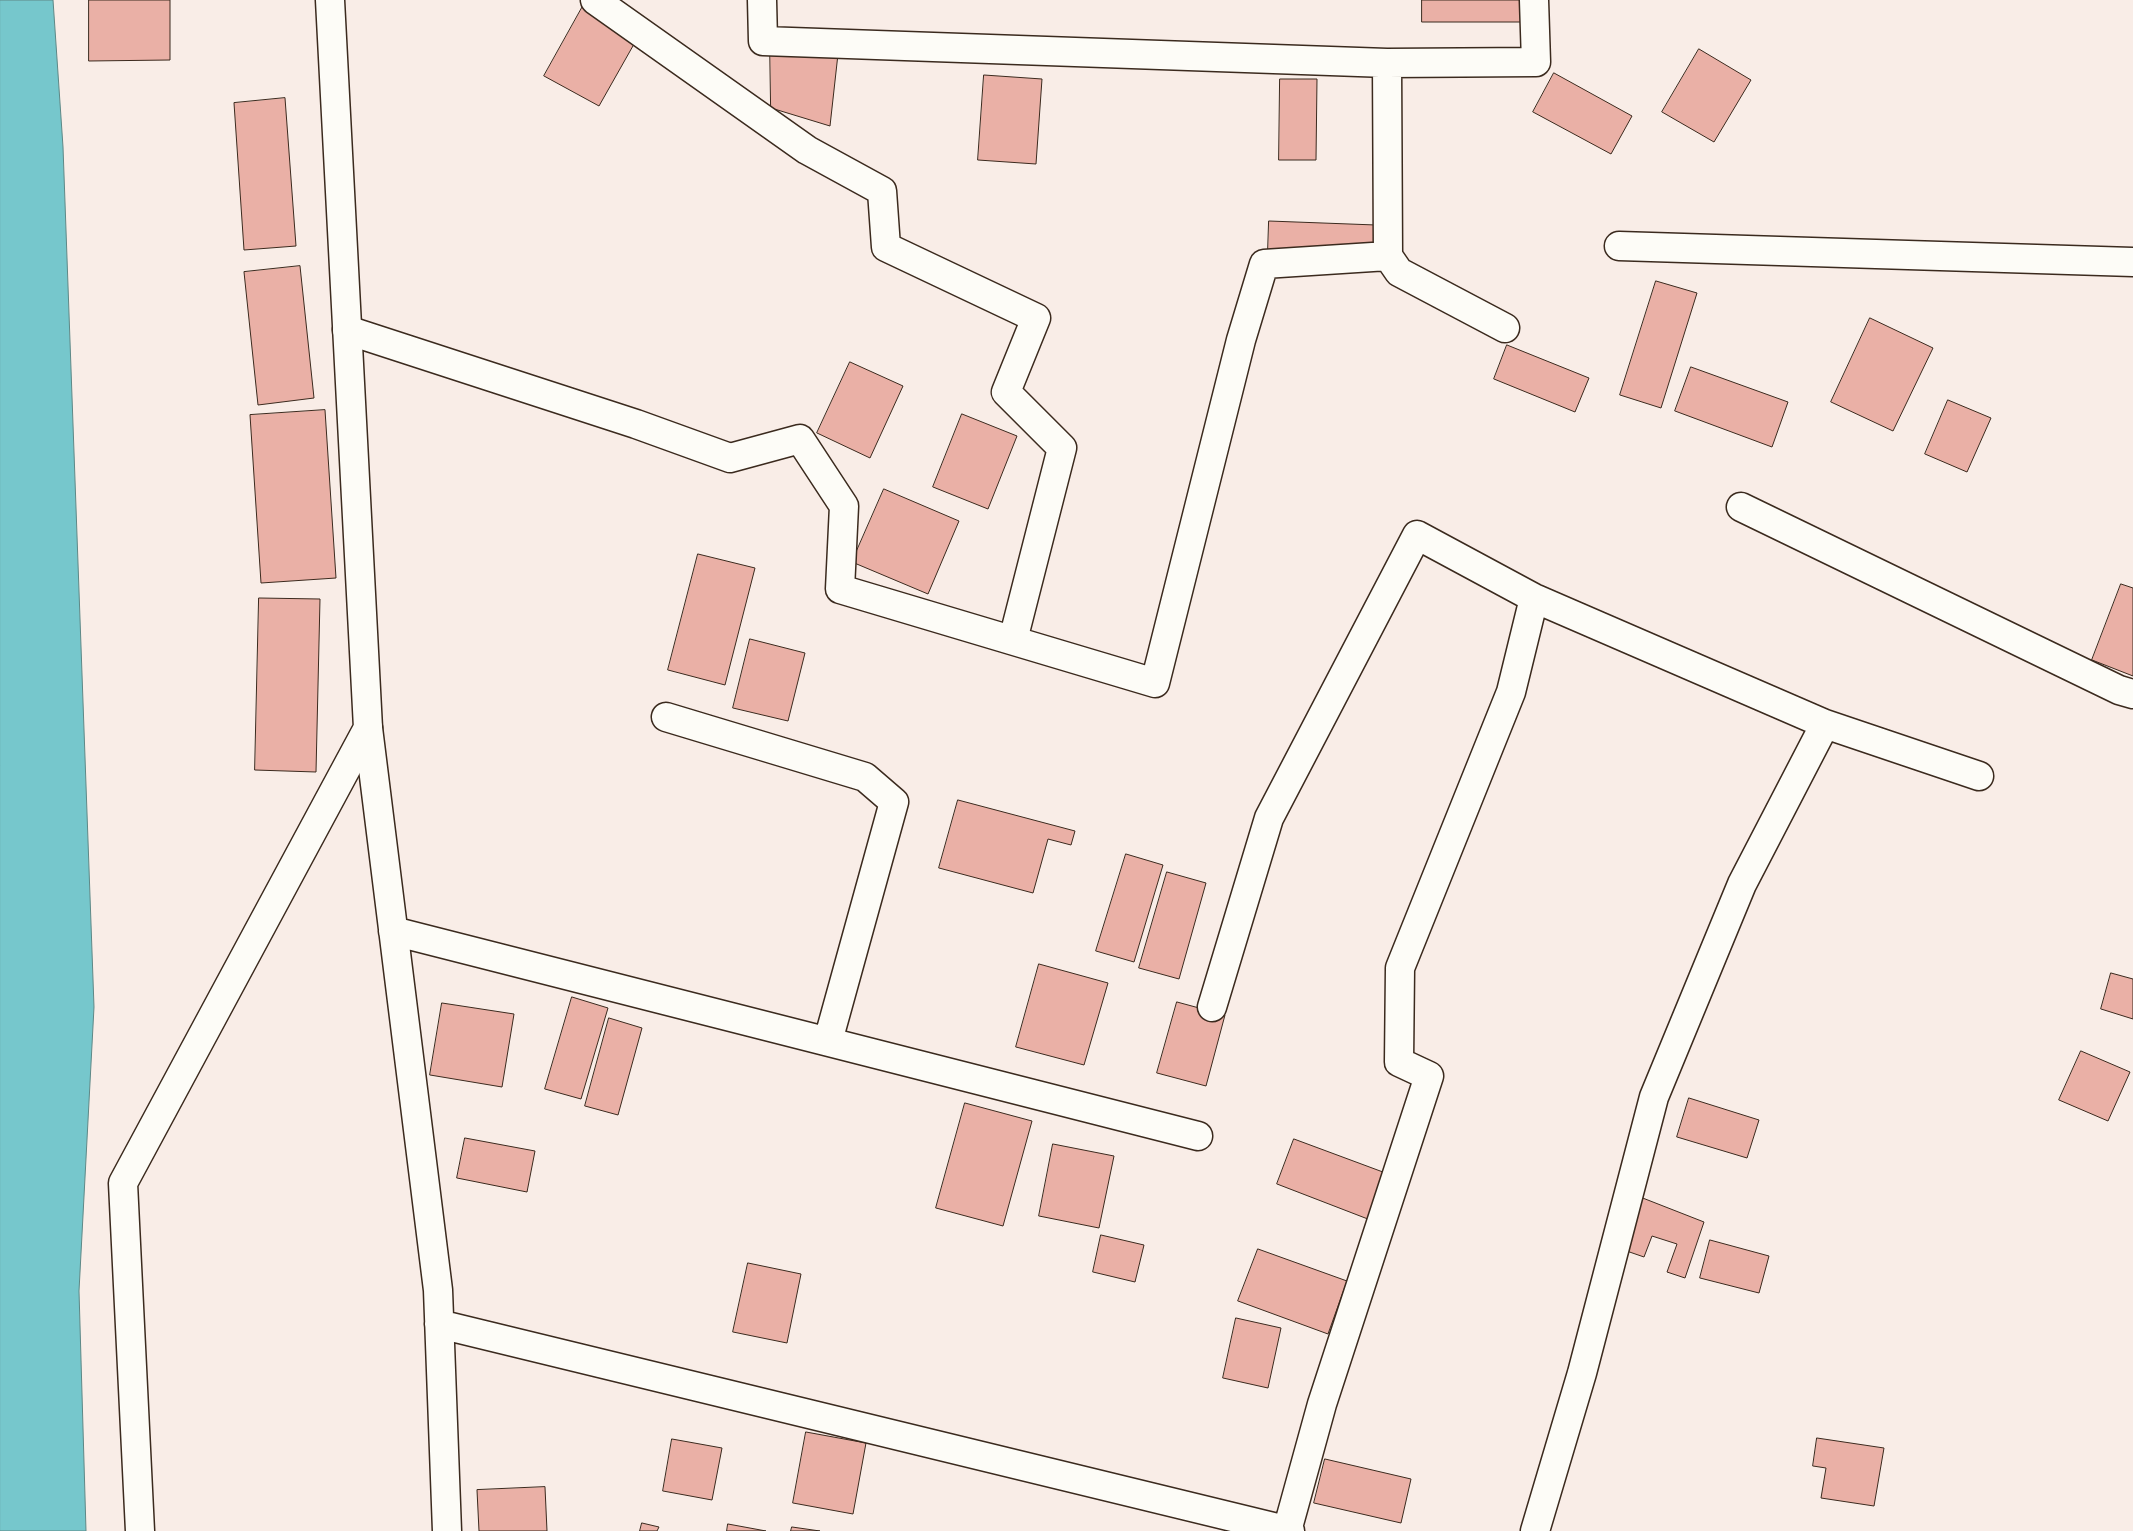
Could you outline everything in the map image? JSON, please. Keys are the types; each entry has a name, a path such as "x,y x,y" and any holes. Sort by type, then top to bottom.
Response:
{"street":[{"path":"330,0 368,728 438,1290 447,1531"},
{"path":"595,0 807,150 882,191 886,247 1036,318 1006,392 1062,448 1013,640"},
{"path":"762,0 763,41 1387,62 1536,62 1534,0"},
{"path":"1387,62 1388,256 1399,272 1505,328"},
{"path":"1619,246 2133,262"},
{"path":"347,330 636,424 730,458 800,439 844,506 840,588 1155,684 1241,340 1264,264 1388,256"},
{"path":"1741,507 2110,686 2133,694"},
{"path":"1212,1007 1269,818 1417,535 1534,598 1825,724 1979,776"},
{"path":"439,1324 1288,1531 1322,1404 1429,1076 1399,1062 1400,968 1511,692 1534,598"},
{"path":"666,717 865,777 894,802 828,1042"},
{"path":"1534,1531 1582,1373 1654,1097 1742,884 1825,724"},
{"path":"140,1531 123,1183 368,728"},
{"path":"393,931 1198,1136"}],"water":[{"path":"0,0 53,0 63,147 94,1007 79,1291 86,1531 0,1531"}],"building":[{"path":"89,0 170,0 170,60 89,61"},
{"path":"1422,0 1526,0 1526,22 1422,22"},
{"path":"583,6 638,37 599,106 544,76"},
{"path":"770,46 838,54 830,126 771,108"},
{"path":"1699,49 1751,80 1714,142 1662,112"},
{"path":"1554,73 1632,116 1611,154 1533,112"},
{"path":"984,75 1042,79 1036,164 978,160"},
{"path":"1280,79 1317,79 1316,160 1279,160"},
{"path":"285,98 296,246 244,250 234,103"},
{"path":"1269,221 1376,225 1375,255 1268,251"},
{"path":"300,266 314,398 258,405 244,272"},
{"path":"1656,281 1697,293 1661,408 1620,395"},
{"path":"1870,318 1933,348 1893,431 1831,402"},
{"path":"1507,345 1589,378 1575,412 1494,379"},
{"path":"850,362 903,386 870,458 817,433"},
{"path":"1691,367 1788,402 1772,447 1675,411"},
{"path":"1948,400 1991,418 1967,472 1925,454"},
{"path":"325,410 336,578 261,583 250,415"},
{"path":"962,414 1017,436 988,509 933,487"},
{"path":"884,489 959,521 928,594 852,562"},
{"path":"698,554 755,568 725,685 668,670"},
{"path":"2121,584 2133,588 2133,676 2092,660"},
{"path":"259,598 320,599 316,772 255,770"},
{"path":"750,639 805,653 788,721 733,708"},
{"path":"958,800 1075,831 1071,845 1048,839 1033,893 939,868"},
{"path":"1126,854 1163,865 1134,962 1096,951"},
{"path":"1167,872 1206,883 1179,979 1139,968"},
{"path":"1039,964 1108,983 1084,1065 1016,1047"},
{"path":"2111,973 2133,979 2133,1019 2101,1009"},
{"path":"572,997 608,1008 581,1099 545,1089"},
{"path":"1177,1002 1225,1015 1206,1086 1157,1073"},
{"path":"442,1003 514,1014 502,1087 430,1075"},
{"path":"609,1018 642,1028 618,1115 585,1106"},
{"path":"2081,1051 2130,1072 2108,1121 2059,1100"},
{"path":"1689,1098 1759,1120 1747,1158 1677,1137"},
{"path":"965,1103 1032,1121 1003,1226 936,1208"},
{"path":"465,1138 535,1151 527,1192 457,1178"},
{"path":"1294,1139 1391,1175 1373,1221 1277,1184"},
{"path":"1053,1144 1114,1156 1099,1228 1039,1216"},
{"path":"1635,1195 1704,1222 1685,1278 1667,1272 1677,1244 1652,1236 1644,1257 1615,1247"},
{"path":"1101,1235 1144,1245 1135,1282 1093,1272"},
{"path":"1710,1240 1769,1256 1759,1293 1700,1278"},
{"path":"1258,1249 1347,1281 1328,1334 1238,1301"},
{"path":"748,1263 801,1274 787,1343 733,1332"},
{"path":"1236,1318 1281,1328 1268,1388 1223,1378"},
{"path":"806,1432 866,1443 853,1514 793,1503"},
{"path":"1817,1438 1884,1448 1874,1506 1821,1498 1826,1468 1813,1466"},
{"path":"672,1439 722,1448 712,1500 663,1491"},
{"path":"1325,1459 1411,1479 1401,1523 1314,1503"},
{"path":"545,1487 547,1531 479,1531 477,1490"},
{"path":"642,1523 659,1527 657,1531 640,1531"},
{"path":"728,1524 766,1531 727,1531"},
{"path":"792,1527 820,1531 791,1531"}]}
